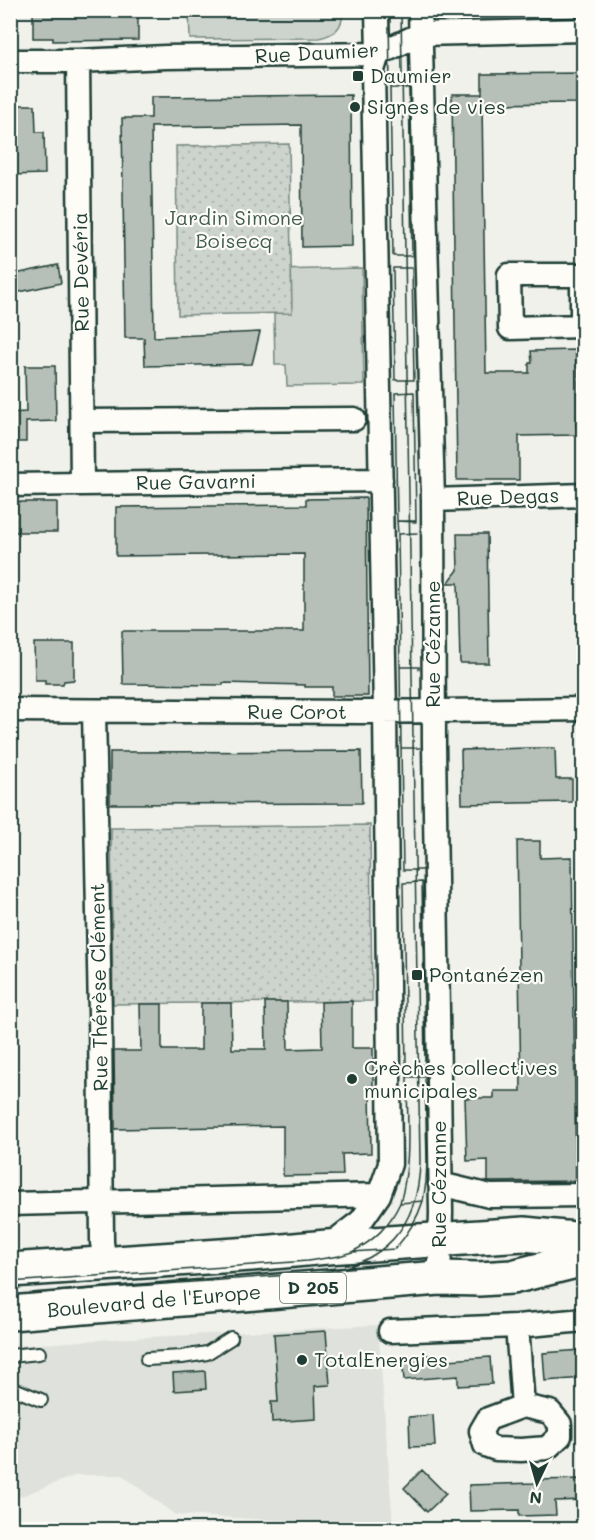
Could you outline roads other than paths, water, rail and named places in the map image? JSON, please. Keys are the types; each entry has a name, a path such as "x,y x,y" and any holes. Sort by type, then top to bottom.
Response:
{"main road":[{"name":"Boulevard de l'Europe","path":"10,1270 524,1234 584,1240"},
{"name":"Boulevard de l'Europe","path":"10,1313 439,1278 512,1277 584,1259"}],"street":[{"path":"327,1247 361,1221 379,1195 390,1164 385,712 373,70 378,54 377,10"},
{"name":"Rue Cézanne","path":"420,10 433,500 439,1278"},
{"name":"Rue Daumier","path":"10,61 378,54 421,34 584,30"},
{"name":"Rue Devéria","path":"78,61 82,484"},
{"path":"82,421 354,419"},
{"name":"Rue Gavarni","path":"10,485 381,480"},
{"name":"Rue Degas","path":"433,500 584,495"},
{"name":"Rue Corot","path":"10,710 385,712 584,709"},
{"name":"Rue Thérèse Clément","path":"94,711 102,1242 105,1264"},
{"path":"440,1184 490,1196 584,1195"},
{"path":"10,1204 379,1195"},
{"path":"390,1331 517,1326 584,1320"},
{"path":"517,1326 523,1406"}],"lane":[{"path":"147,1359 207,1353 231,1338"},
{"path":"10,1356 39,1353"},
{"path":"10,1391 20,1391 41,1400"}],"tram line":[{"path":"389,10 390,88 396,88"},
{"path":"10,1295 318,1273 341,1269 379,1252 393,1239 413,1206 420,1161 401,10"},
{"path":"390,88 409,88 412,256 393,256 390,88"},
{"path":"393,268 412,268 414,380 395,380 393,268"},
{"path":"414,392 416,521 397,521 395,393 414,392"},
{"path":"416,522 397,521 398,534 417,533"},
{"path":"408,667 400,667 398,534 417,533"},
{"path":"419,669 419,667 400,667 401,748 420,748"},
{"path":"420,748 401,748 403,870 422,870"},
{"path":"422,882 425,1065 406,1065 403,883 422,882"},
{"path":"407,1077 425,1077 426,1182 423,1201 400,1203 407,1156 407,1077"},
{"path":"423,1201 412,1226 395,1249 352,1252 368,1243 380,1232 400,1203 423,1201"},
{"path":"10,1282 308,1261 352,1252 381,1250"}],"place":[{"name":"Daumier","path":"358,76"},
{"name":"Signes de vies","path":"355,107"},
{"name":"Pontanézen","path":"417,975"},
{"name":"Crèches collectives municipales","path":"352,1079"},
{"name":"TotalEnergies","path":"302,1360"}],"park label":[{"name":"Jardin Simone Boisecq","path":"234,230"}]}
